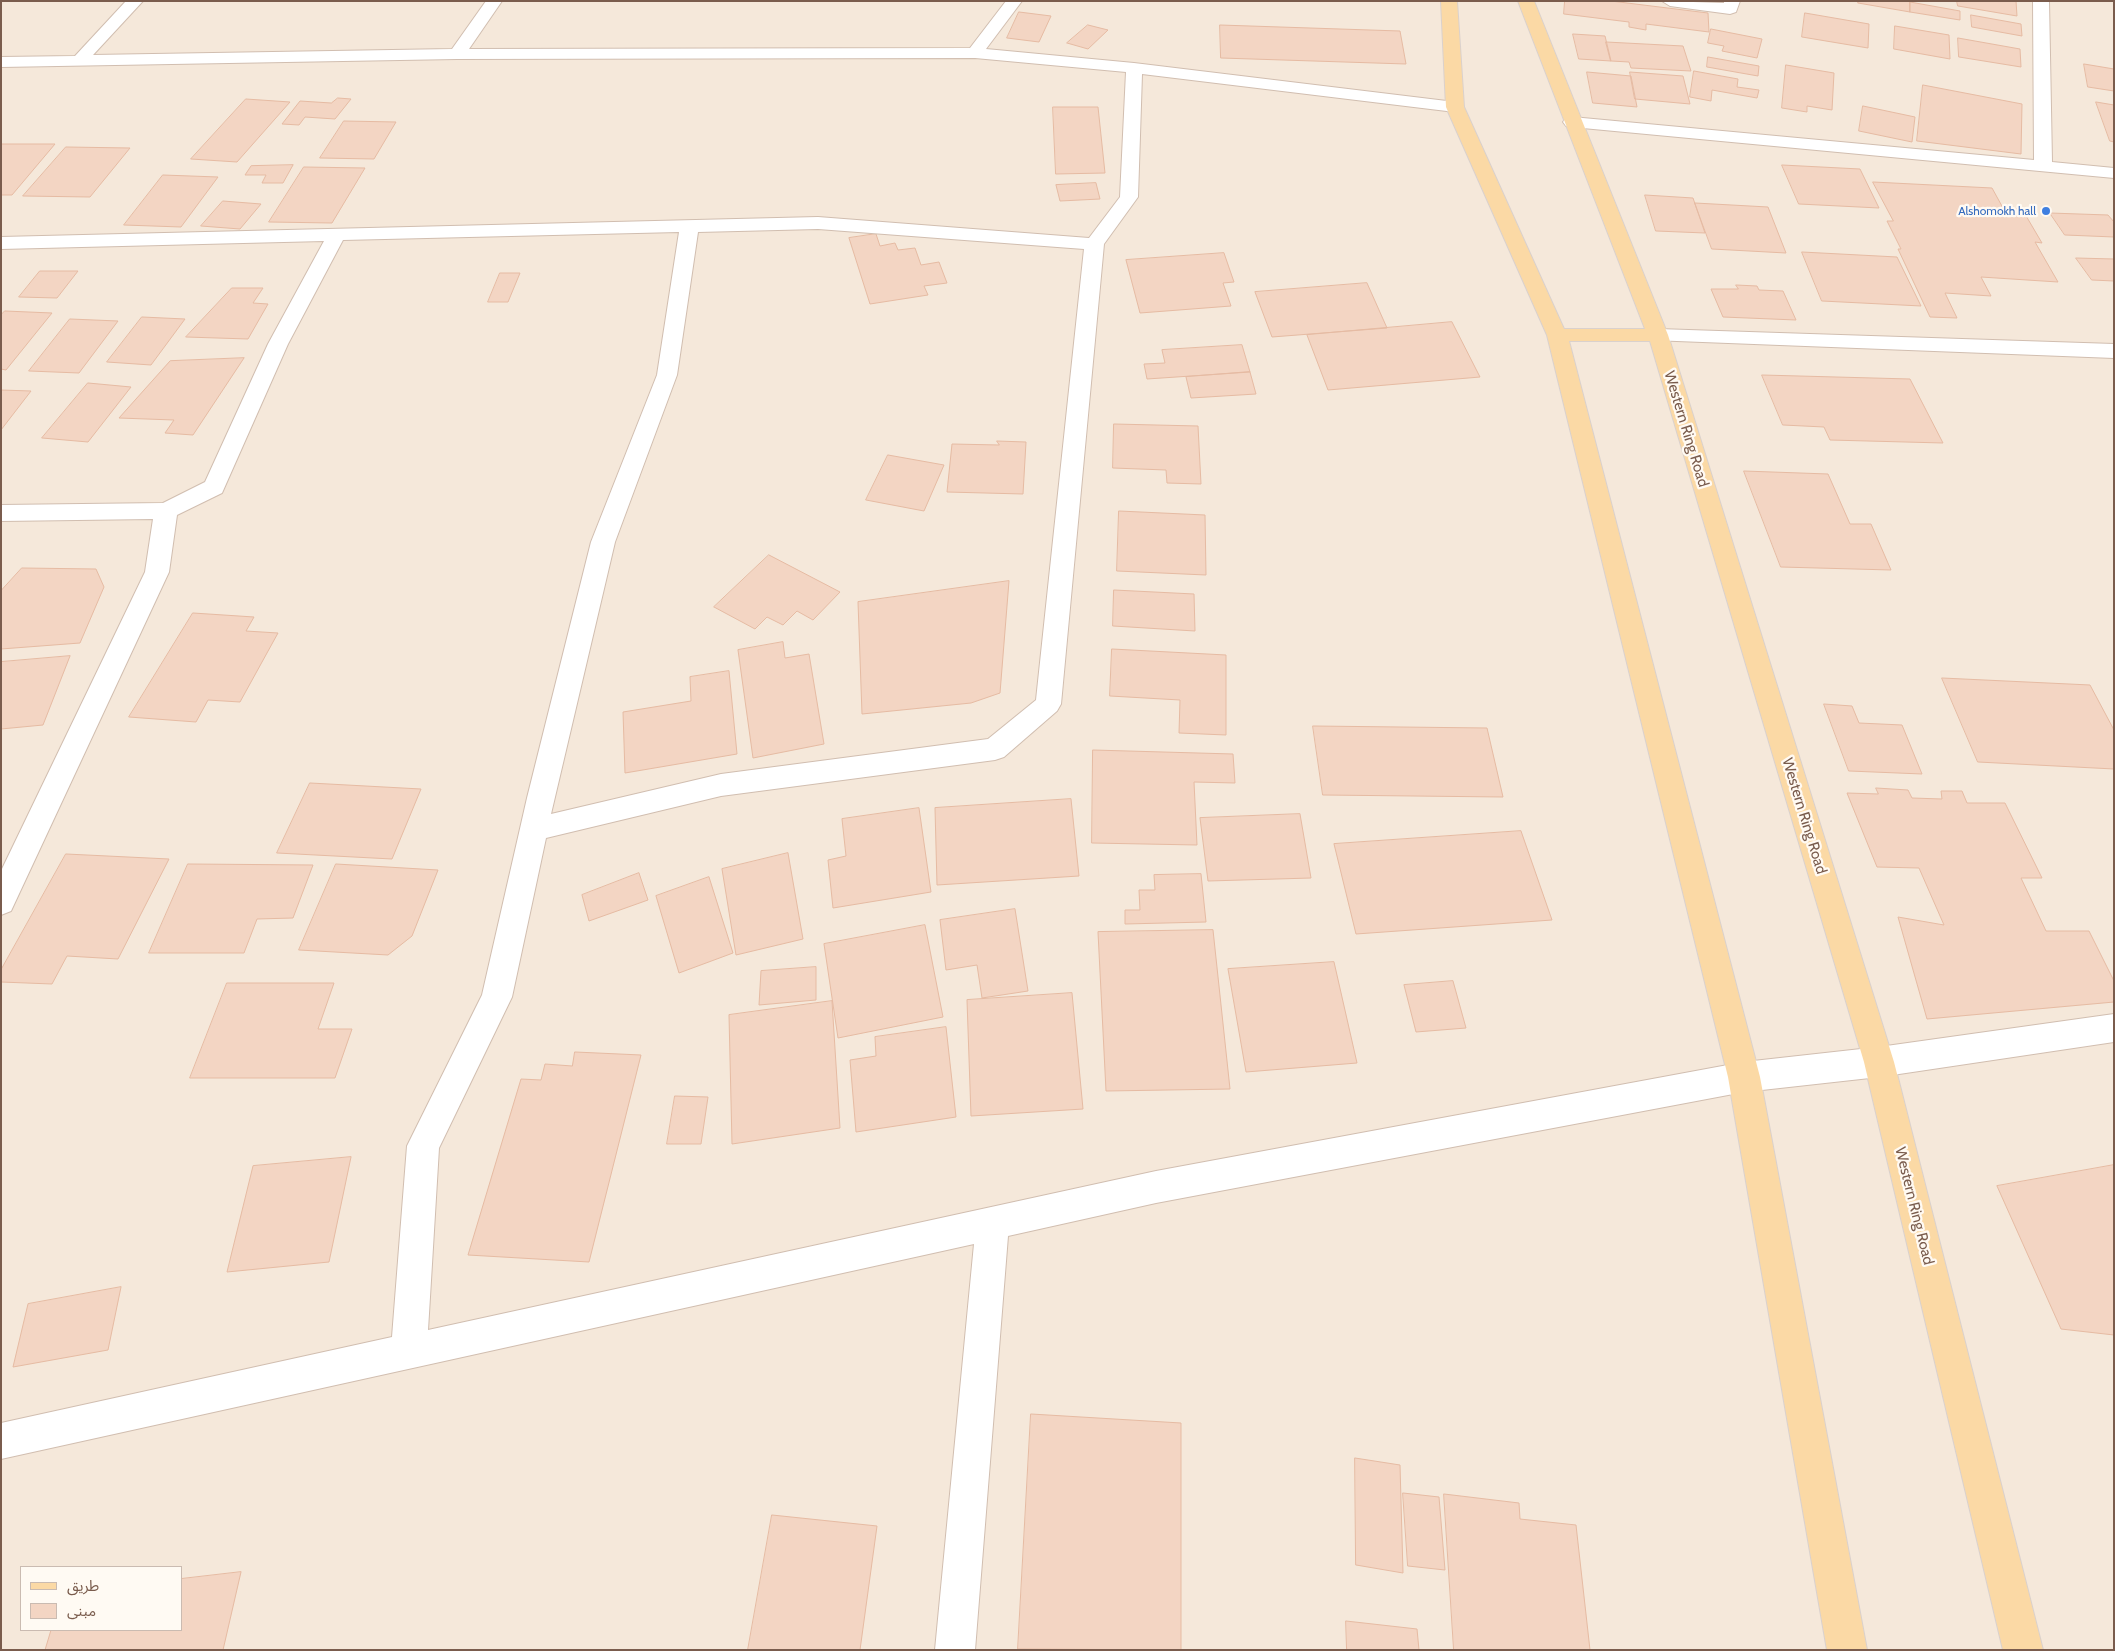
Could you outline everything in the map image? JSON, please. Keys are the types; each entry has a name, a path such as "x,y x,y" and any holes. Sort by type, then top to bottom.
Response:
{"main road":[{"path":"1449,1 1455,107 1557,335 1744,1077 1847,1650"},
{"name":"Western Ring Road","path":"1526,1 1572,122 1658,335 1879,1062 2023,1650"},
{"path":"1557,335 1658,335"}],"street":[{"path":"79,61 136,1"},
{"path":"457,54 494,1"},
{"path":"975,53 1014,1"},
{"path":"1670,1 1730,9 1732,1"},
{"path":"2041,1 2043,168"},
{"path":"1,62 457,54 975,53 1134,68 1455,107"},
{"path":"535,829 721,785 995,749 1048,704 1094,244 1129,197 1134,68"},
{"path":"1572,122 2114,174"},
{"path":"1,243 818,223 1094,244"},
{"path":"409,1351 423,1146 497,997 603,542 668,375 689,227"},
{"path":"1,513 166,511 214,487 278,344 336,236"},
{"path":"1658,335 2114,351"},
{"path":"1,902 157,572 166,511"},
{"path":"1,1441 1156,1187 1744,1077 1879,1062 2114,1028"},
{"path":"955,1650 993,1222"}],"shaded area":[{"path":"1,1 2114,1 2114,1650 1,1650"}],"building":[{"path":"1565,1 1611,1 1708,13 1709,32 1646,24 1646,30 1629,27 1629,22 1564,14"},
{"path":"1859,1 1910,1 1910,12 1858,3"},
{"path":"1957,1 2016,1 2017,16 1958,6"},
{"path":"1910,2 1960,11 1960,20 1910,12"},
{"path":"1019,12 1051,16 1039,42 1007,38"},
{"path":"1805,13 1869,24 1868,48 1802,37"},
{"path":"1971,15 2021,24 2022,36 1972,27"},
{"path":"1088,25 1108,30 1088,49 1067,43"},
{"path":"1220,25 1400,31 1406,64 1221,58"},
{"path":"1895,26 1949,35 1950,59 1894,49"},
{"path":"1711,29 1762,39 1757,58 1722,51 1724,46 1708,43"},
{"path":"1573,34 1605,36 1611,61 1579,59"},
{"path":"1958,38 2020,49 2021,67 1959,57"},
{"path":"1606,42 1683,46 1691,71 1631,68 1629,62 1611,61"},
{"path":"1708,57 1759,66 1758,76 1707,67"},
{"path":"2084,64 2114,69 2114,91 2088,87"},
{"path":"1786,65 1834,73 1832,110 1807,106 1807,112 1782,108"},
{"path":"1694,71 1738,79 1737,87 1759,90 1757,98 1712,90 1711,101 1690,97"},
{"path":"1587,72 1631,76 1637,107 1593,103"},
{"path":"1630,72 1683,76 1690,104 1635,99"},
{"path":"1923,85 2022,104 2021,154 1917,141"},
{"path":"338,98 351,99 335,119 305,117 299,125 282,124 300,101 331,103"},
{"path":"246,99 290,102 237,162 191,159"},
{"path":"2096,102 2114,105 2114,142 2110,141"},
{"path":"1863,106 1915,117 1912,142 1859,131"},
{"path":"1053,107 1098,107 1105,173 1056,174"},
{"path":"344,121 396,122 374,159 320,158"},
{"path":"1,144 55,144 12,195 1,195"},
{"path":"66,147 130,148 90,197 23,196"},
{"path":"293,165 283,183 262,183 266,175 245,175 251,166"},
{"path":"1782,165 1860,169 1879,208 1799,204"},
{"path":"304,167 365,168 332,223 269,222"},
{"path":"163,175 218,177 181,227 124,225"},
{"path":"1873,182 1992,188 2003,208 2022,209 2042,243 2035,242 2058,282 1981,277 1991,296 1945,293 1957,318 1930,317 1887,221 1893,221"},
{"path":"1096,183 1100,199 1060,201 1056,185"},
{"path":"1645,195 1693,198 1705,233 1656,231"},
{"path":"223,201 261,204 240,229 201,226"},
{"path":"1695,203 1768,207 1786,253 1712,249"},
{"path":"2050,213 2108,215 2114,222 2114,237 2065,235"},
{"path":"876,234 880,246 895,243 898,250 915,248 921,265 939,262 947,283 924,286 928,295 870,304 849,238"},
{"path":"1802,252 1897,257 1921,306 1822,301"},
{"path":"1224,253 1234,282 1223,283 1231,306 1140,313 1126,260"},
{"path":"2076,258 2114,259 2114,281 2092,280"},
{"path":"40,271 78,271 57,298 19,297"},
{"path":"500,273 520,273 508,302 488,302"},
{"path":"1367,283 1387,328 1272,337 1255,292"},
{"path":"1736,285 1757,286 1759,290 1783,291 1796,320 1723,317 1711,289 1738,289"},
{"path":"232,288 263,288 253,303 268,304 248,339 186,337"},
{"path":"5,311 52,313 6,370 1,369 1,315"},
{"path":"142,317 185,319 151,365 107,362"},
{"path":"70,319 118,321 79,373 29,371"},
{"path":"1452,322 1480,377 1328,390 1307,335"},
{"path":"1242,345 1250,372 1147,379 1144,364 1165,363 1162,350"},
{"path":"244,358 193,435 165,433 174,420 119,418 170,361"},
{"path":"1250,372 1256,394 1191,398 1186,377"},
{"path":"1762,375 1910,379 1943,443 1830,440 1824,427 1783,425"},
{"path":"88,383 131,387 88,442 42,438"},
{"path":"1,390 31,391 1,430"},
{"path":"1114,424 1198,426 1201,484 1167,483 1166,470 1113,468"},
{"path":"997,441 1026,442 1023,494 947,492 952,444 999,445"},
{"path":"888,455 944,465 924,511 866,500"},
{"path":"1744,471 1828,474 1850,524 1871,524 1891,570 1781,567"},
{"path":"1119,511 1205,515 1206,575 1117,571"},
{"path":"769,555 840,592 813,620 797,611 783,625 767,617 755,629 714,607"},
{"path":"22,568 96,569 104,587 80,643 1,649 1,591"},
{"path":"1009,581 1000,693 971,703 862,714 858,602"},
{"path":"1114,590 1194,594 1195,631 1113,626"},
{"path":"193,613 254,617 246,631 278,633 240,702 208,700 196,722 129,717"},
{"path":"783,642 785,658 809,654 824,744 753,758 738,650"},
{"path":"1112,649 1226,655 1226,735 1179,733 1180,700 1110,696"},
{"path":"70,656 43,725 1,729 1,662"},
{"path":"729,671 737,754 625,773 623,712 691,701 690,677"},
{"path":"1942,678 2090,685 2114,730 2114,769 1978,762"},
{"path":"1824,704 1852,706 1859,723 1902,725 1922,774 1849,771"},
{"path":"1313,726 1487,728 1503,797 1323,795"},
{"path":"1093,750 1233,754 1235,783 1194,782 1197,845 1092,843"},
{"path":"310,783 421,789 392,859 277,853"},
{"path":"1876,788 1908,790 1912,798 1942,799 1941,791 1962,791 1967,803 2005,803 2042,878 2021,878 2046,931 2089,931 2114,981 2114,1002 1927,1019 1898,917 1944,925 1919,868 1877,867 1847,793 1878,794"},
{"path":"1071,799 1079,876 937,885 935,808"},
{"path":"919,808 931,892 833,908 828,860 846,856 842,819"},
{"path":"1300,814 1311,878 1208,881 1200,818"},
{"path":"1521,831 1552,920 1356,934 1334,844"},
{"path":"788,853 803,939 736,955 722,869"},
{"path":"66,854 169,859 118,959 67,956 52,984 1,982 1,970"},
{"path":"188,864 313,865 293,918 257,919 244,953 149,953"},
{"path":"336,864 438,870 412,936 388,955 299,950"},
{"path":"639,873 648,900 589,921 582,895"},
{"path":"1201,874 1206,922 1125,924 1125,910 1140,910 1139,890 1155,890 1154,875"},
{"path":"709,877 733,953 679,973 656,896"},
{"path":"1015,909 1028,991 982,998 977,965 946,970 940,920"},
{"path":"925,925 943,1017 838,1038 824,944"},
{"path":"1213,930 1230,1089 1106,1091 1098,932"},
{"path":"1334,962 1357,1063 1246,1072 1228,969"},
{"path":"816,967 816,1000 759,1005 761,971"},
{"path":"1453,981 1466,1028 1416,1032 1404,985"},
{"path":"227,983 334,983 318,1029 352,1029 335,1078 190,1078"},
{"path":"1072,993 1083,1109 971,1116 967,1000"},
{"path":"832,1001 840,1128 732,1144 729,1015"},
{"path":"946,1027 956,1117 856,1132 850,1060 876,1056 875,1037"},
{"path":"575,1052 641,1055 589,1262 468,1255 521,1079 541,1080 545,1064 572,1066"},
{"path":"675,1096 708,1097 701,1144 667,1144"},
{"path":"351,1157 329,1262 227,1272 253,1166"},
{"path":"2114,1165 2114,1335 2061,1329 1997,1186"},
{"path":"121,1287 108,1350 13,1367 28,1304"},
{"path":"1031,1414 1181,1423 1181,1650 1018,1649"},
{"path":"1355,1458 1400,1465 1403,1573 1356,1565"},
{"path":"1403,1493 1439,1497 1445,1570 1408,1566"},
{"path":"1444,1494 1519,1503 1520,1519 1576,1525 1590,1650 1454,1650"},
{"path":"772,1515 877,1526 860,1650 748,1650"},
{"path":"241,1572 223,1650 45,1650 51,1631 182,1631 182,1579"},
{"path":"1346,1621 1417,1629 1419,1650 1347,1650"}],"place":[{"name":"Alshomokh hall","path":"2046,211"}]}
